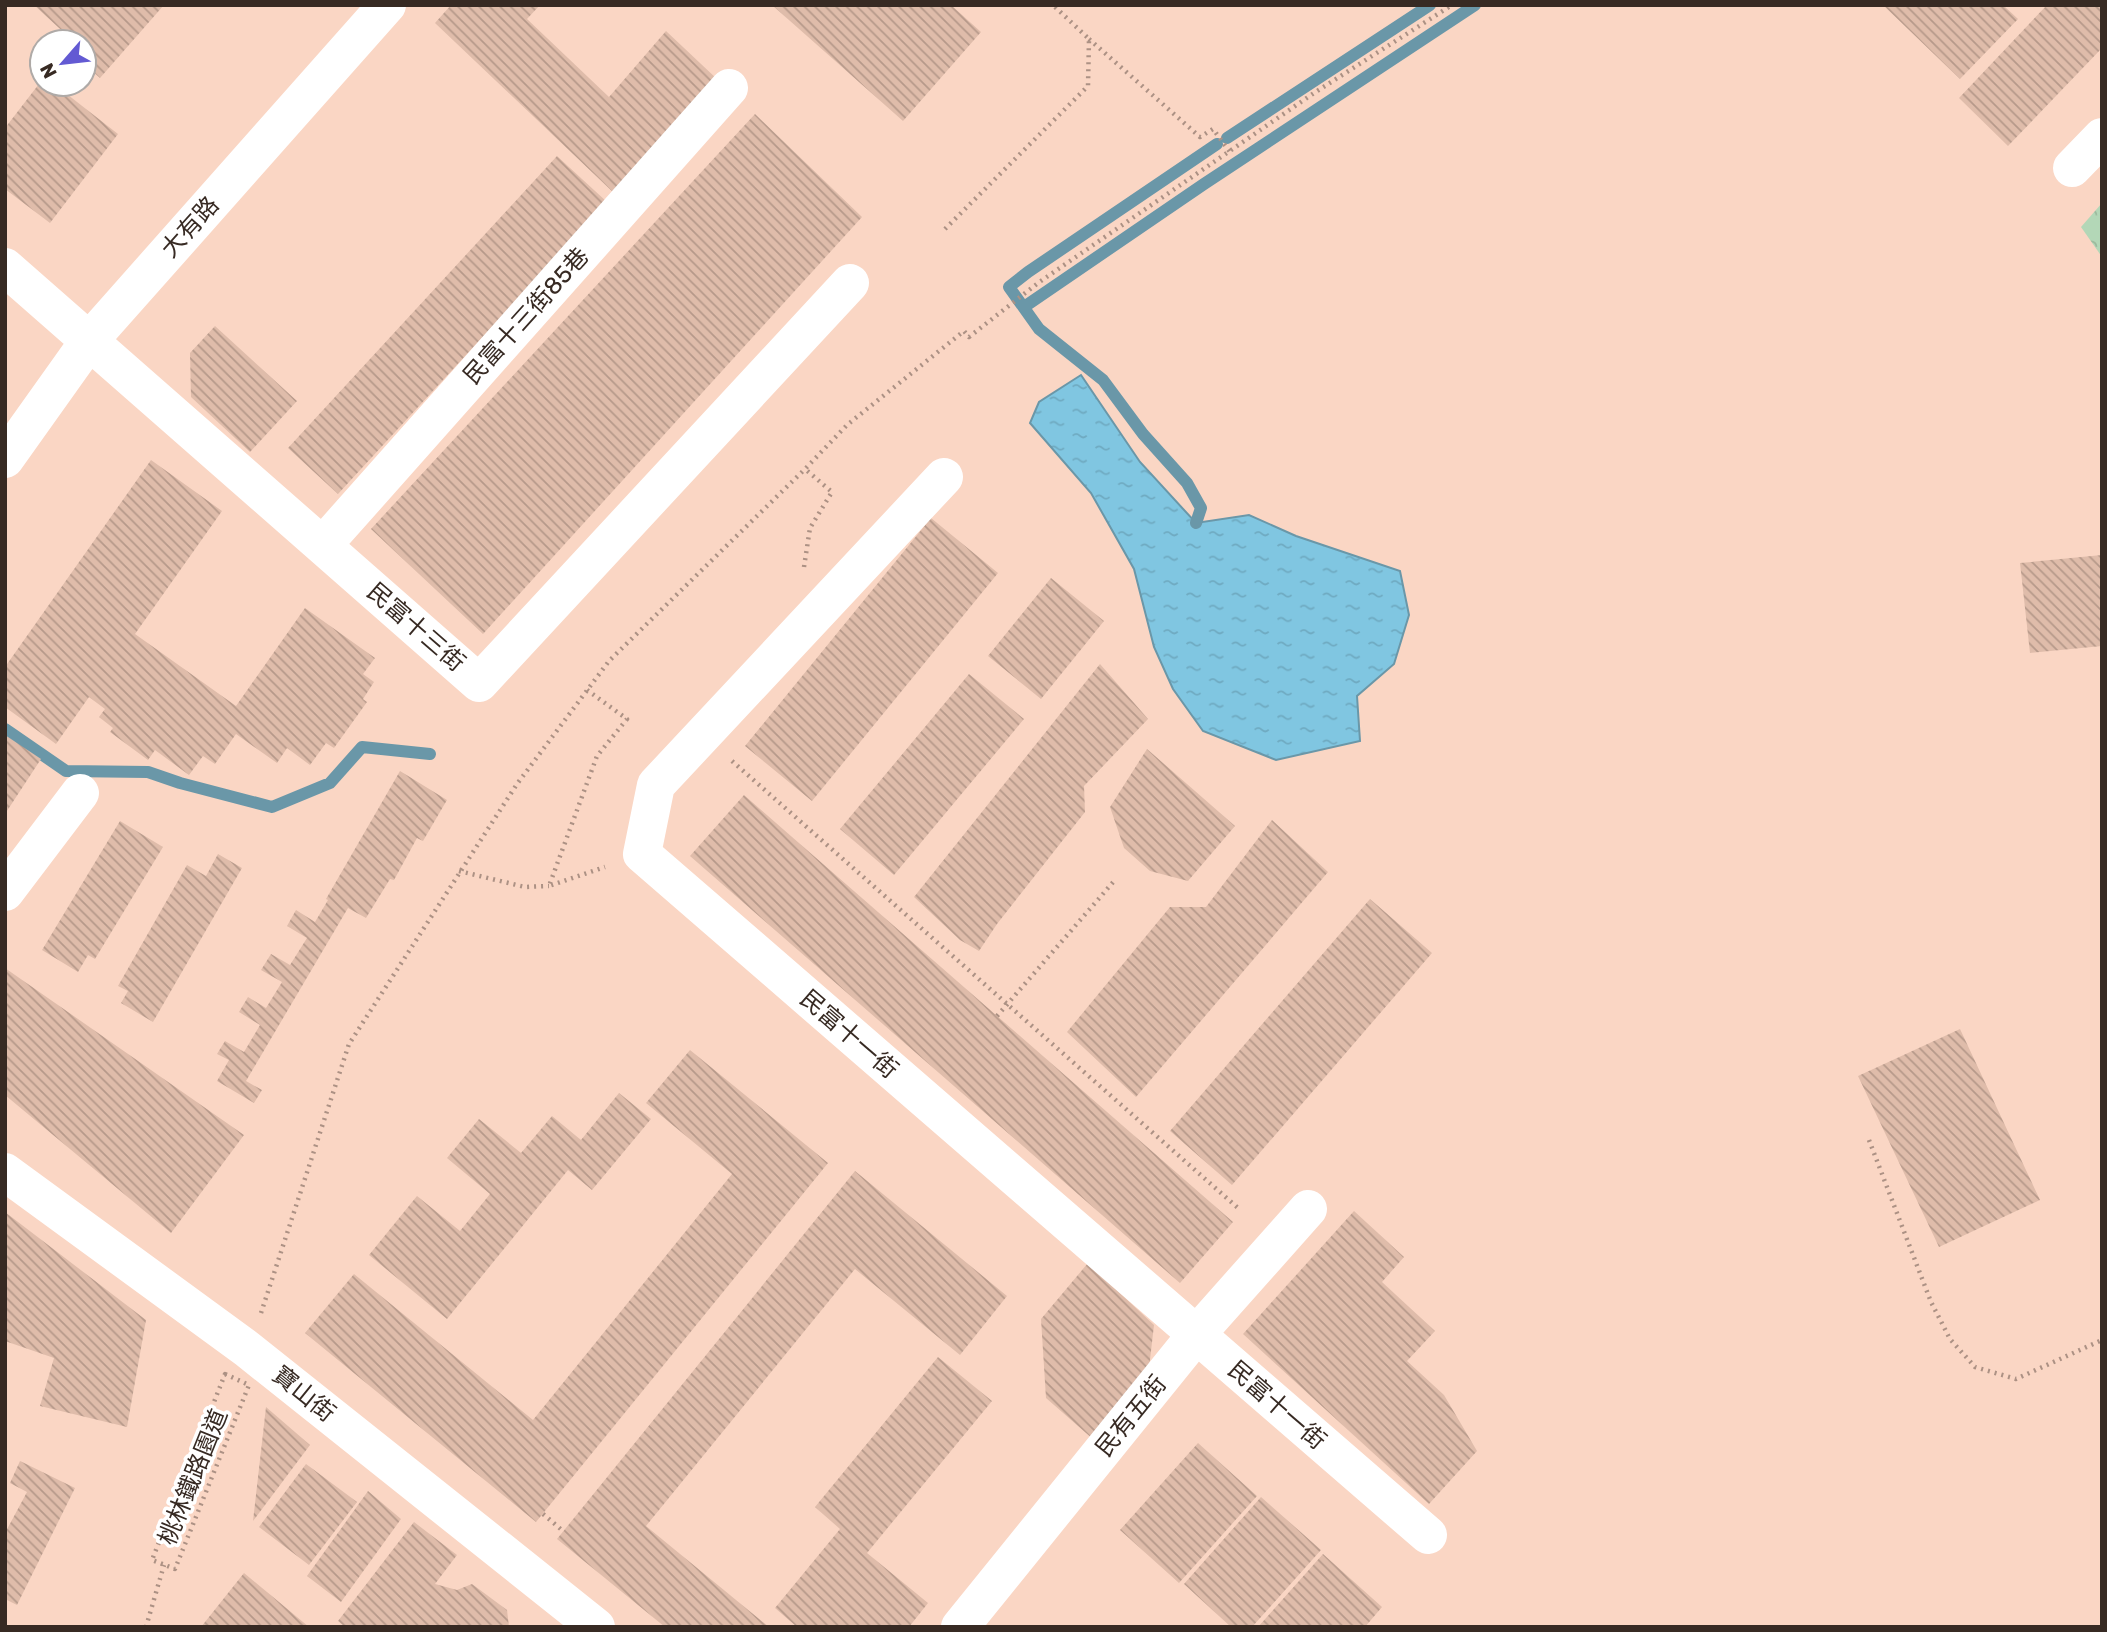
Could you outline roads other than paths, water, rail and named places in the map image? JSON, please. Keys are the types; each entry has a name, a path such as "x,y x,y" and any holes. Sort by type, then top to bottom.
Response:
{"street":[{"name":"大有路","path":"5,459 89,341 387,5"},
{"name":"民富十三街85巷","path":"323,545 729,88"},
{"path":"2072,168 2102,137"},
{"name":"民富十三街","path":"5,267 479,683 850,283"},
{"name":"民富十一街","path":"944,477 656,785 642,854 1428,1535"},
{"path":"5,892 80,793"},
{"name":"寶山街","path":"5,1172 247,1349 596,1627"},
{"name":"民有五街","path":"960,1627 1196,1335 1308,1209"}],"water":[{"path":"1081,375 1140,462 1196,523 1249,515 1296,536 1400,571 1409,615 1394,664 1357,696 1360,741 1276,760 1203,731 1173,689 1154,647 1134,569 1091,493 1030,423 1039,402"}],"waterway":[{"path":"1227,138 1430,5"},
{"path":"1024,307 1475,5"},
{"path":"1196,523 1201,508 1187,483 1143,434 1103,380 1039,329 1009,287 1217,144"},
{"path":"5,729 66,771 148,772 272,807 330,783 362,747 430,754"}]}
